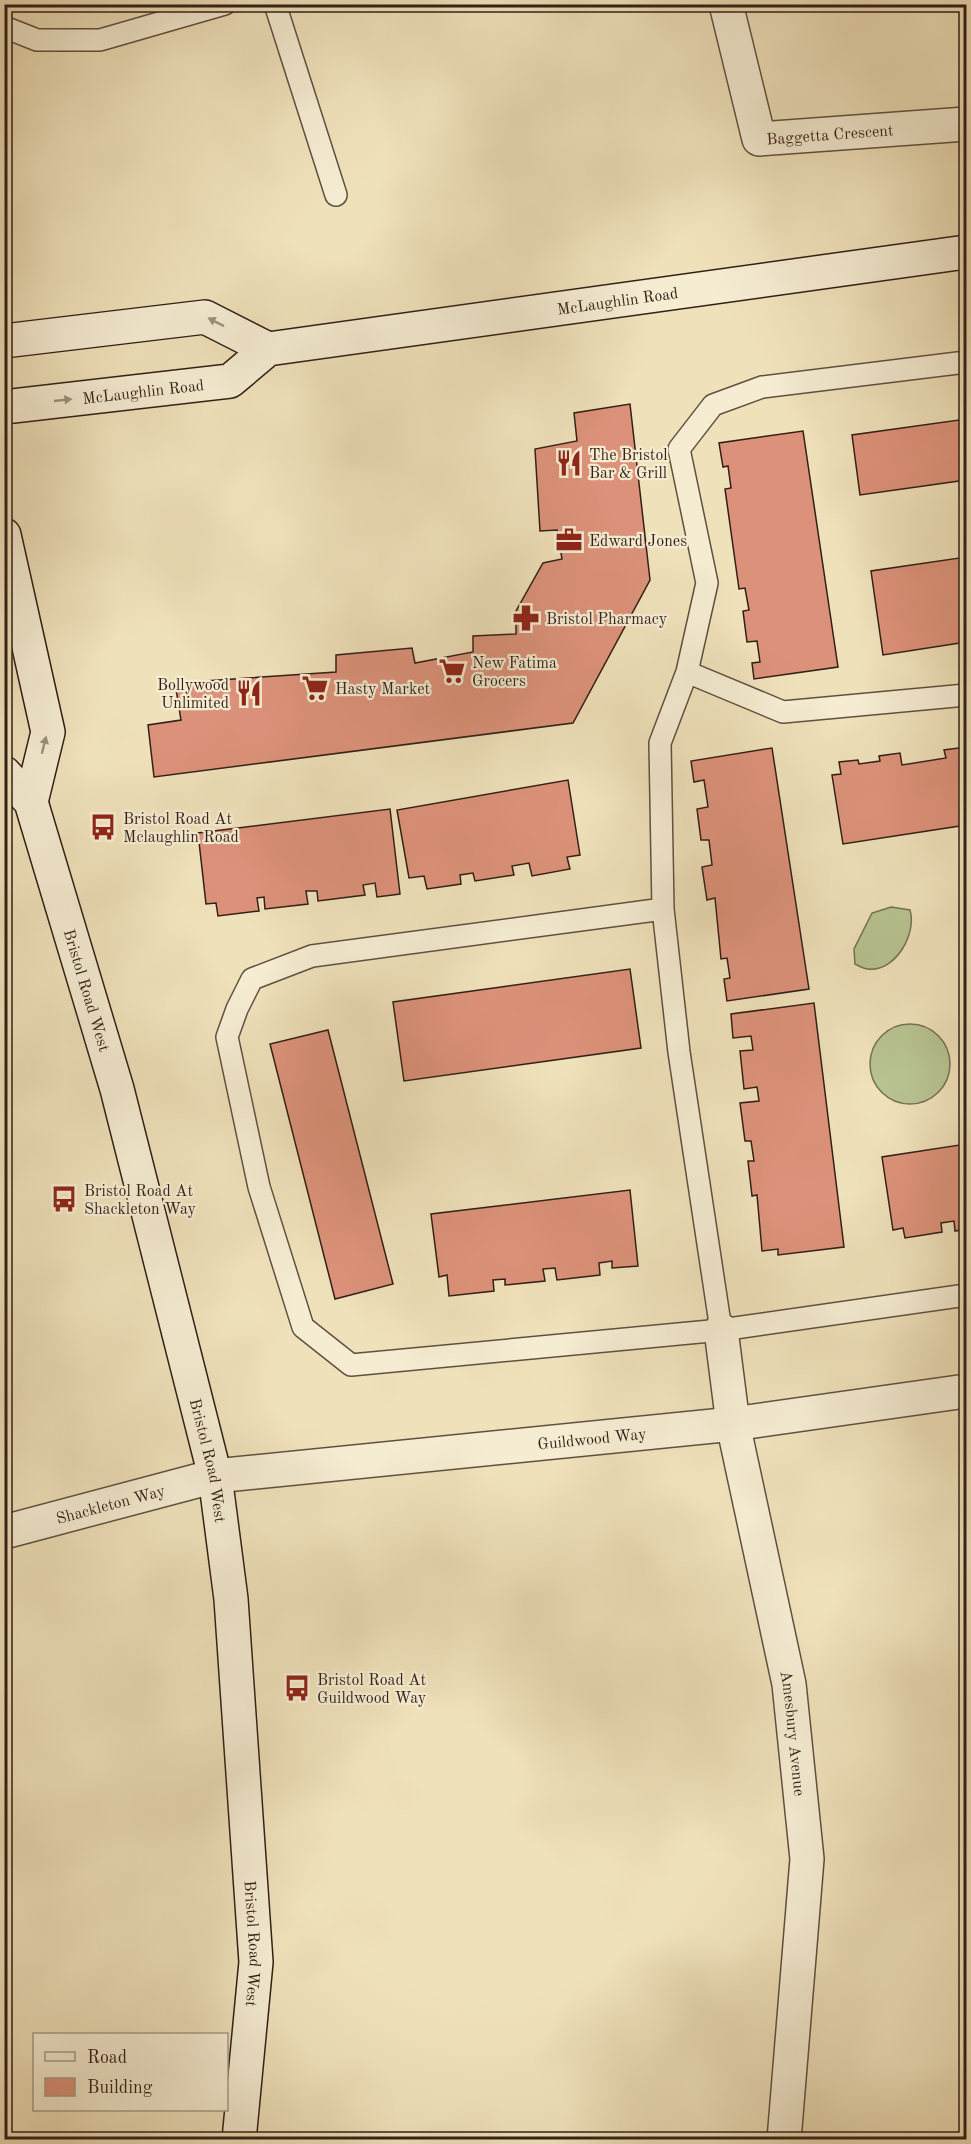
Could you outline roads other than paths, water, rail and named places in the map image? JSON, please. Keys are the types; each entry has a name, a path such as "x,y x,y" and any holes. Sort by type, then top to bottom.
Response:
{"street":[{"name":"Baggetta Crescent","path":"726,4 759,139 966,124"},
{"name":"McLaughlin Road","path":"4,407 230,381 268,349 966,252"},
{"path":"4,341 205,317 268,349"},
{"path":"4,535 48,732 31,802"},
{"name":"Bristol Road West","path":"4,773 31,802 117,1089 215,1476 231,1599 256,1962 239,2139"},
{"name":"Amesbury Avenue","path":"721,1330 733,1424 789,1684 807,1860 784,2139"},
{"name":"Guildwood Way","path":"215,1476 733,1424 966,1391"},
{"name":"Shackleton Way","path":"4,1532 215,1476"}],"lane":[{"path":"4,27 37,40 100,40 225,4"},
{"path":"275,4 336,195"},
{"path":"721,1330 679,1052 663,909 660,743 687,672 707,583 679,449 713,405 762,387 966,362"},
{"path":"687,672 783,712 966,695"},
{"path":"663,909 312,956 252,979 237,1009 227,1037 258,1187 303,1327 351,1365 721,1330 966,1295"}],"place":[{"name":"The Bristol Bar & Grill","path":"569,463"},
{"name":"Edward Jones","path":"569,540"},
{"name":"Bristol Pharmacy","path":"526,618"},
{"name":"New Fatima Grocers","path":"452,671"},
{"name":"Hasty Market","path":"315,688"},
{"name":"Bollywood Unlimited","path":"249,693"},
{"name":"Bristol Road At Mclaughlin Road","path":"103,827"},
{"name":"Bristol Road At Shackleton Way","path":"64,1199"},
{"name":"Bristol Road At Guildwood Way","path":"297,1688"}]}
